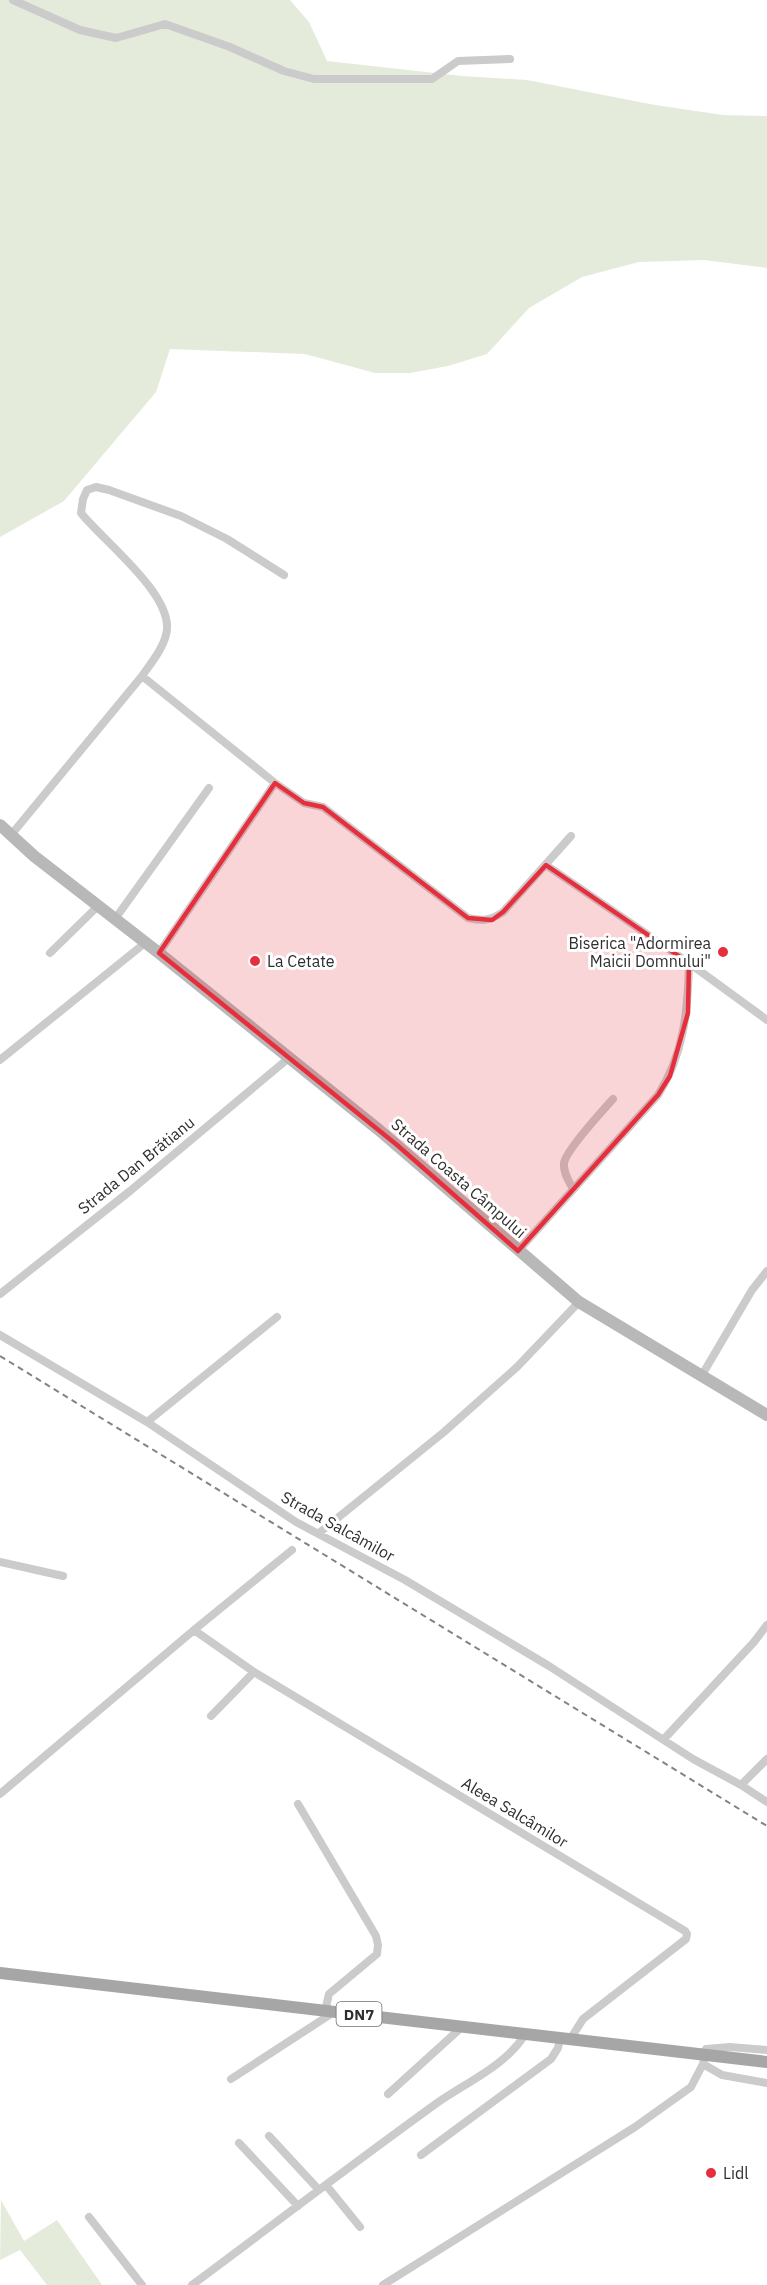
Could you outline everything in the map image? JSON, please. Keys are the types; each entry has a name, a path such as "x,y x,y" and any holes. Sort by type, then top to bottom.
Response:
{"main road":[{"name":"DN7","path":"0,1974 526,2033 703,2059 767,2062"}],"street":[{"path":"12,0 80,30 116,38 165,24 230,47 284,71 314,79 432,79 458,61 510,59"},
{"path":"11,835 142,676 157,654 166,634 166,618 157,597 139,572 95,530 81,513 87,490 96,487 109,490 181,516 227,539 284,575"},
{"path":"142,676 275,783 304,803 322,807 468,918 481,921 492,920 503,912 571,836"},
{"path":"159,953 275,783"},
{"path":"115,919 209,788"},
{"name":"Strada Coasta Câmpului","path":"0,825 34,856 290,1057 397,1145 579,1302 767,1415"},
{"path":"546,865 689,963 767,1020"},
{"path":"50,953 98,906"},
{"path":"0,1060 146,943"},
{"path":"518,1251 658,1095 670,1076 688,1013 689,963"},
{"name":"Strada Dan Brătianu","path":"0,1294 130,1191 290,1057"},
{"path":"573,1189 566,1175 564,1161 613,1099"},
{"path":"702,1376 752,1290 767,1271"},
{"path":"319,1533 461,1417 517,1367 579,1302"},
{"path":"147,1422 277,1317"},
{"name":"Strada Salcâmilor","path":"0,1335 147,1422 296,1522 415,1586 545,1664 693,1759 767,1802"},
{"path":"0,1794 292,1550"},
{"path":"0,1562 63,1576"},
{"path":"664,1739 767,1625"},
{"name":"Aleea Salcâmilor","path":"194,1630 254,1672 685,1931 686,1939 583,2019 565,2038"},
{"path":"211,1716 254,1672"},
{"path":"741,1785 767,1759"},
{"path":"231,2079 330,2011 329,1994 377,1953 378,1946 369,1923 298,1804"},
{"path":"388,2094 463,2026"},
{"path":"192,2285 438,2102 505,2057 519,2045 526,2033"},
{"path":"421,2155 551,2059 565,2038"},
{"path":"383,2285 635,2127 691,2087 709,2047 767,2050"},
{"path":"703,2059 722,2075 767,2083"},
{"path":"269,2136 360,2227"},
{"path":"239,2143 298,2206"},
{"path":"89,2217 142,2285"}],"highlighted area":[{"path":"275,783 304,803 323,807 468,918 492,920 503,912 546,865 689,963 688,1013 670,1076 658,1095 518,1251 397,1145 159,953"}],"green space":[{"path":"0,0 290,0 309,22 327,61 462,76 527,80 655,105 723,115 767,116 767,268 704,260 639,262 582,277 529,308 487,354 448,366 410,373 375,373 305,354 170,349 156,392 64,501 0,537"},
{"path":"1,2200 24,2241 57,2220 102,2285 47,2285 20,2250 0,2260"}],"railway":[{"path":"0,1356 767,1826"}],"place":[{"name":"Biserica \"Adormirea Maicii Domnului\"","path":"723,952"},
{"name":"La Cetate","path":"255,961"},
{"name":"Lidl","path":"711,2173"}]}
